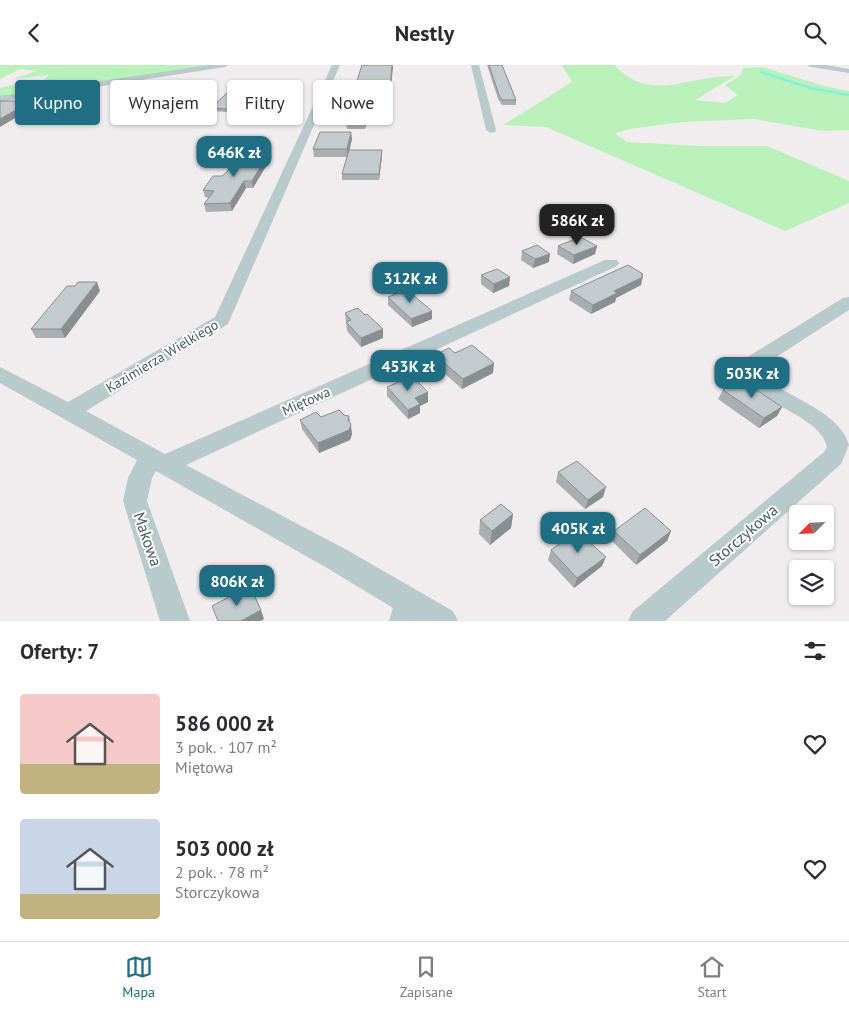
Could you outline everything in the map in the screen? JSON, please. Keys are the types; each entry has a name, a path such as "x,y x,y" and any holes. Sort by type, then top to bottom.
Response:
{"street":[{"path":"100,84 225,65"},
{"name":"Kazimierza Wielkiego","path":"68,413 222,320 336,65"},
{"path":"475,65 491,130"},
{"path":"811,65 849,71"},
{"path":"0,99 15,97"},
{"path":"0,111 15,101"},
{"name":"Miętowa","path":"158,461 611,263"},
{"name":"Storczykowa","path":"643,621 833,458 838,447 835,437 823,424 759,383 751,374 750,368 753,363 849,301"},
{"path":"5,383 68,413 337,559 406,612 443,621"},
{"name":"Makowa","path":"158,461 140,478 135,501 175,621"}],"green space":[{"path":"0,65 217,65 100,82 100,80 44,80 49,75 13,79 37,71 20,69 0,79"},
{"path":"562,65 614,65 628,77 642,83 657,86 735,76 695,100 725,103 738,95 725,85 741,75 743,68 763,67 824,86 849,91 849,130 823,131 754,119 682,122 630,129 615,133 627,142 701,146 767,146 849,181 849,203 785,231 546,127 503,125 572,82"},
{"path":"15,84 15,95 0,97 0,88"}],"building":[{"path":"362,65 392,65 391,80 357,80"},
{"path":"489,65 502,65 516,100 502,100"},
{"path":"227,93 227,109 217,108 217,102"},
{"path":"0,101 15,101 15,111 0,119"},
{"path":"320,132 351,132 347,149 313,149"},
{"path":"349,150 382,150 379,174 342,174"},
{"path":"239,154 268,154 252,181 244,181 230,203 204,204 214,191 203,190 213,176 222,176 227,172"},
{"path":"580,237 597,246 574,255 558,246"},
{"path":"537,245 550,254 535,259 522,251"},
{"path":"628,265 643,274 641,275 643,277 614,291 617,293 593,305 571,291"},
{"path":"497,269 510,277 494,284 481,275"},
{"path":"78,282 97,282 61,329 31,329 67,286 75,286"},
{"path":"407,290 432,311 411,319 388,297"},
{"path":"358,308 383,329 361,338 346,322 351,320 345,313"},
{"path":"472,345 494,363 463,379 435,355 449,348 455,353"},
{"path":"412,376 428,392 415,398 420,404 408,410 387,387"},
{"path":"740,379 782,407 764,418 723,390"},
{"path":"339,410 344,415 349,416 348,420 351,424 349,430 318,443 300,420 316,412 321,417"},
{"path":"577,461 606,487 588,500 558,472"},
{"path":"501,504 513,514 492,531 480,520"},
{"path":"645,508 671,531 640,555 614,531"},
{"path":"577,531 606,557 577,578 551,550"},
{"path":"250,586 261,610 241,621 218,621 212,606"}],"waterway":[{"path":"761,72 810,88 849,95"}]}
